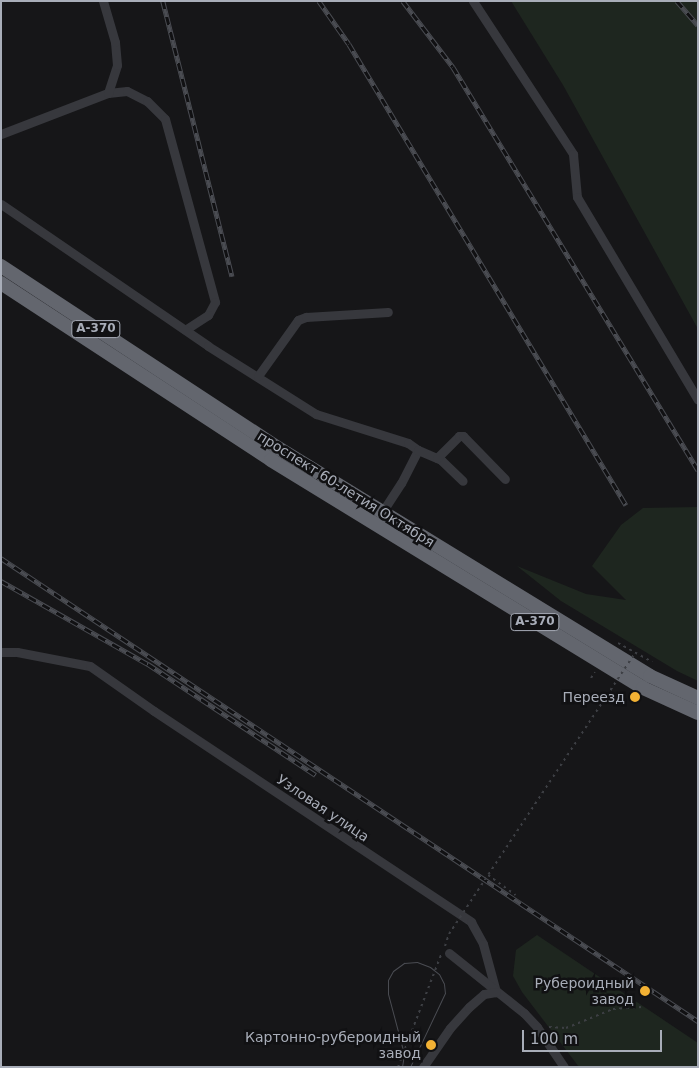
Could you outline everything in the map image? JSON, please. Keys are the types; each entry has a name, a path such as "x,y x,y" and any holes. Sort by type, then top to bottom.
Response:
{"highway":[{"name":"проспект 60-летия Октября","path":"1,266 278,448 379,517 643,688 698,714"},
{"name":"проспект 60-летия Октября","path":"1,282 263,455 379,517 650,676 698,698"}],"street":[{"path":"103,1 115,42 117,65 108,93"},
{"path":"472,1 573,154 577,197 698,400"},
{"path":"1,134 108,93 127,91 147,101 165,119 215,302 208,315 184,330"},
{"path":"1,204 184,330 316,414 408,443 449,466 464,481"},
{"path":"258,376 298,320 306,317 388,312"},
{"path":"437,458 459,436 463,436 505,479"},
{"path":"379,517 418,450"},
{"name":"Узловая улица","path":"1,652 17,652 90,666 154,712 471,922 483,944 496,992"},
{"path":"445,955 508,999 537,1027 564,1067"},
{"path":"423,1067 450,1028 469,1007 484,994 496,992"}],"path":[{"path":"619,642 652,662"},
{"path":"449,934 636,652"},
{"path":"488,875 516,895"},
{"path":"398,1067 445,955"},
{"path":"537,1027 566,1028 613,1009 642,1007"}],"shaded area":[{"path":"511,1 698,1 698,329 563,85"},
{"path":"698,507 698,681 677,671 561,601 517,566 586,594 626,600 592,566 621,525 643,508"},
{"path":"537,935 698,1043 698,1067 579,1067 522,992 513,976 516,950"}],"tram line":[{"path":"402,1067 404,1054 388,994 388,980 393,971 404,963 417,962 430,967 439,974 444,984 445,993 410,1067"}],"railway":[{"path":"163,1 232,276"},
{"path":"319,1 349,44 626,505"},
{"path":"403,1 453,67 698,470"},
{"path":"677,1 698,25"},
{"path":"1,558 698,1021"},
{"path":"1,581 148,664 316,775"}],"place":[{"name":"Переезд","path":"635,697"},
{"name":"Рубероидный завод","path":"645,991"},
{"name":"Картонно-рубероидный завод","path":"431,1045"}]}
